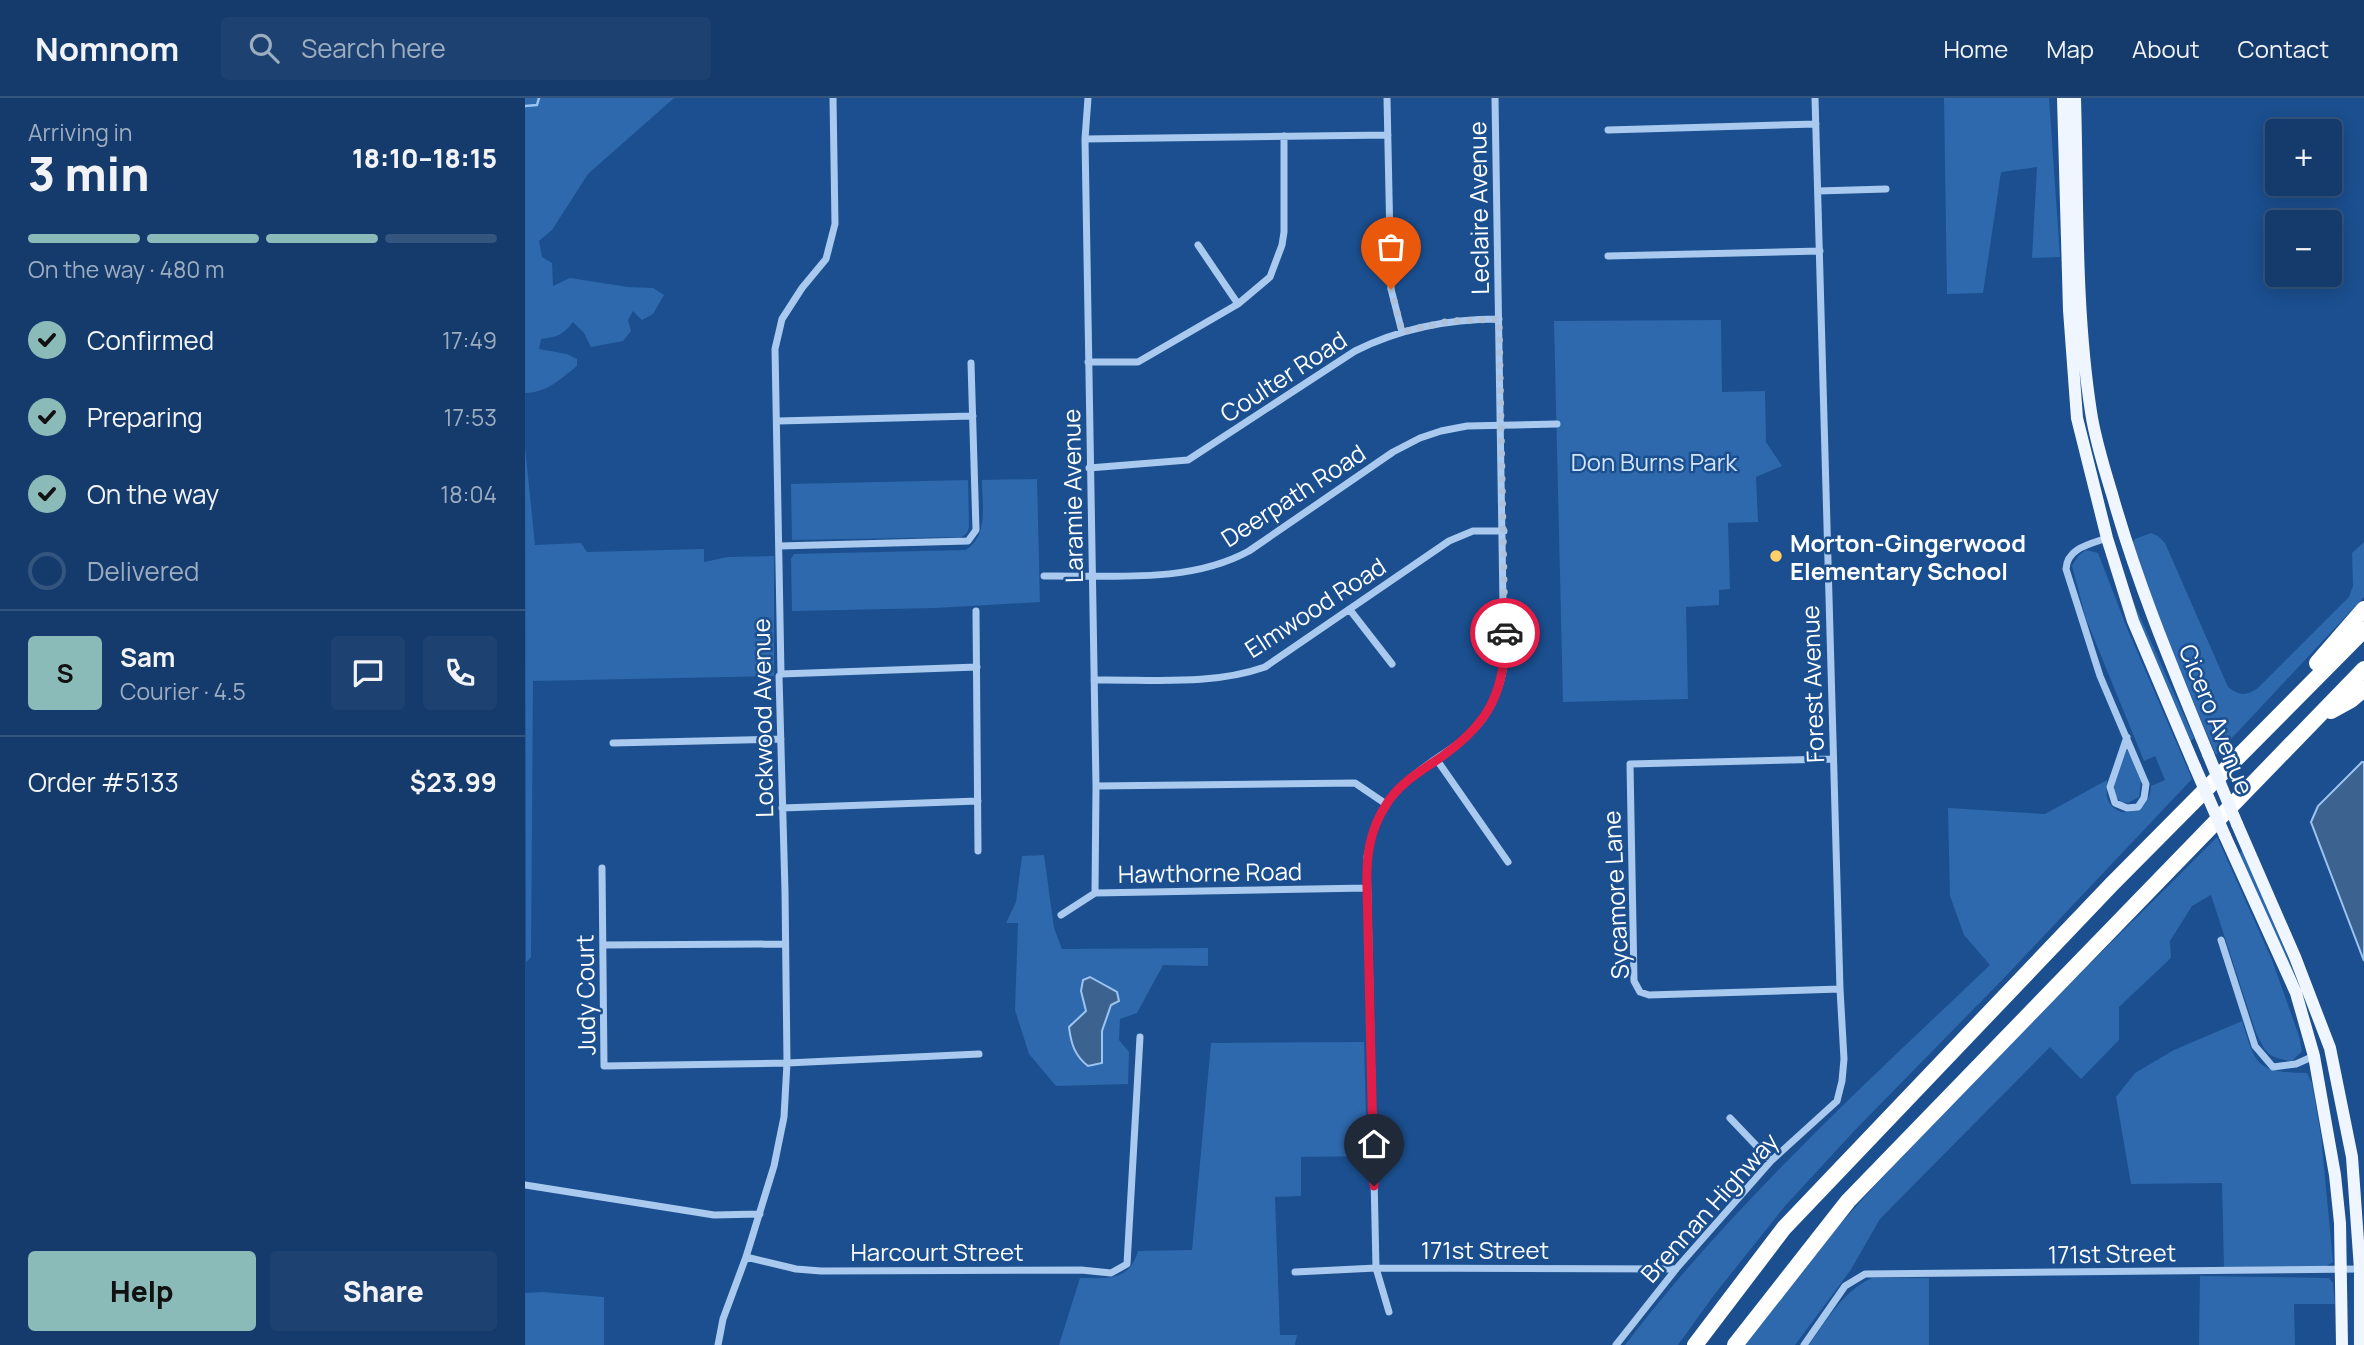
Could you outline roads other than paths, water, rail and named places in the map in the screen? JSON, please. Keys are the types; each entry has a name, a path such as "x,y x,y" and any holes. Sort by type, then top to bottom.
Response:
{"highway":[{"path":"2229,766 2364,609"},
{"path":"1696,1345 1784,1228 2027,972 2364,630"},
{"path":"1735,1345 1849,1201 2364,669"},
{"path":"2317,719 2351,700 2364,689"}],"main road":[{"name":"Cicero Avenue","path":"2063,98 2069,310 2077,418 2107,538 2133,621 2295,993 2314,1056 2336,1175 2342,1270 2342,1345"},
{"name":"Cicero Avenue","path":"2075,98 2083,354 2091,415 2122,532 2161,639 2295,957 2330,1048 2352,1157 2360,1269 2360,1345"},
{"path":"2107,538 2122,532"}],"street":[{"name":"Lockwood Avenue","path":"718,1345 723,1319 746,1257 774,1166 784,1117 787,1063 775,349 782,319 802,288 826,259 833,237 833,98"},
{"name":"Laramie Avenue","path":"1088,98 1085,139 1096,786 1095,894"},
{"path":"1387,98 1391,289 1402,332"},
{"name":"Leclaire Avenue","path":"1389,1312 1375,1268 1367,857 1370,841 1386,804 1412,776 1466,738 1483,720 1502,679 1506,654 1495,98"},
{"name":"Forest Avenue","path":"1815,98 1844,1059 1837,1101"},
{"path":"1608,130 1816,124"},
{"path":"1085,139 1388,135"},
{"path":"1088,362 1138,362 1238,304 1270,276 1282,245 1284,136"},
{"path":"1818,191 1886,190"},
{"path":"1198,245 1238,304"},
{"path":"1608,256 1820,251"},
{"name":"Coulter Road","path":"1089,468 1188,460 1355,351 1402,332 1449,321 1499,319"},
{"path":"779,546 968,541 976,530 971,363"},
{"path":"778,421 973,416"},
{"name":"Deerpath Road","path":"1044,576 1175,574 1209,568 1234,560 1407,444 1432,433 1455,427 1557,424"},
{"name":"Elmwood Road","path":"1094,680 1216,679 1244,675 1280,659 1459,536 1473,531 1504,531"},
{"path":"2107,538 2072,553 2066,561 2066,569 2100,676 2146,783 2144,798 2139,807 2127,808 2115,803 2110,787 2126,737"},
{"path":"1350,610 1392,664"},
{"path":"976,611 978,851"},
{"path":"781,674 977,667"},
{"path":"613,743 781,740"},
{"name":"Sycamore Lane","path":"1833,759 1630,764 1634,981 1640,992 1649,995 1840,989"},
{"path":"1437,760 1508,862"},
{"path":"1096,786 1355,783 1386,804"},
{"path":"782,808 978,801"},
{"name":"Judy Court","path":"601,868 604,1066 787,1063"},
{"name":"Hawthorne Road","path":"1061,915 1095,894 1367,888"},
{"path":"2221,940 2255,1046 2273,1067 2296,1065 2314,1056"},
{"path":"603,945 785,944"},
{"name":"Harcourt Street","path":"746,1257 796,1269 821,1271 1081,1270 1111,1273 1127,1264 1140,1037"},
{"path":"787,1063 979,1054"},
{"name":"Brennan Highway","path":"1616,1345 1676,1269 1771,1161 1837,1101"},
{"path":"1730,1118 1771,1161"},
{"path":"525,1185 714,1215 760,1214"},
{"name":"171st Street","path":"1295,1272 1375,1268 1676,1269"},
{"name":"171st Street","path":"1804,1345 1845,1286 1865,1274 2360,1269"}],"waterway":[{"path":"525,106 537,105 539,98"}],"place":[{"name":"Morton-Gingerwood Elementary School","path":"1776,556"}],"park label":[{"name":"Don Burns Park","path":"1654,461"}]}
